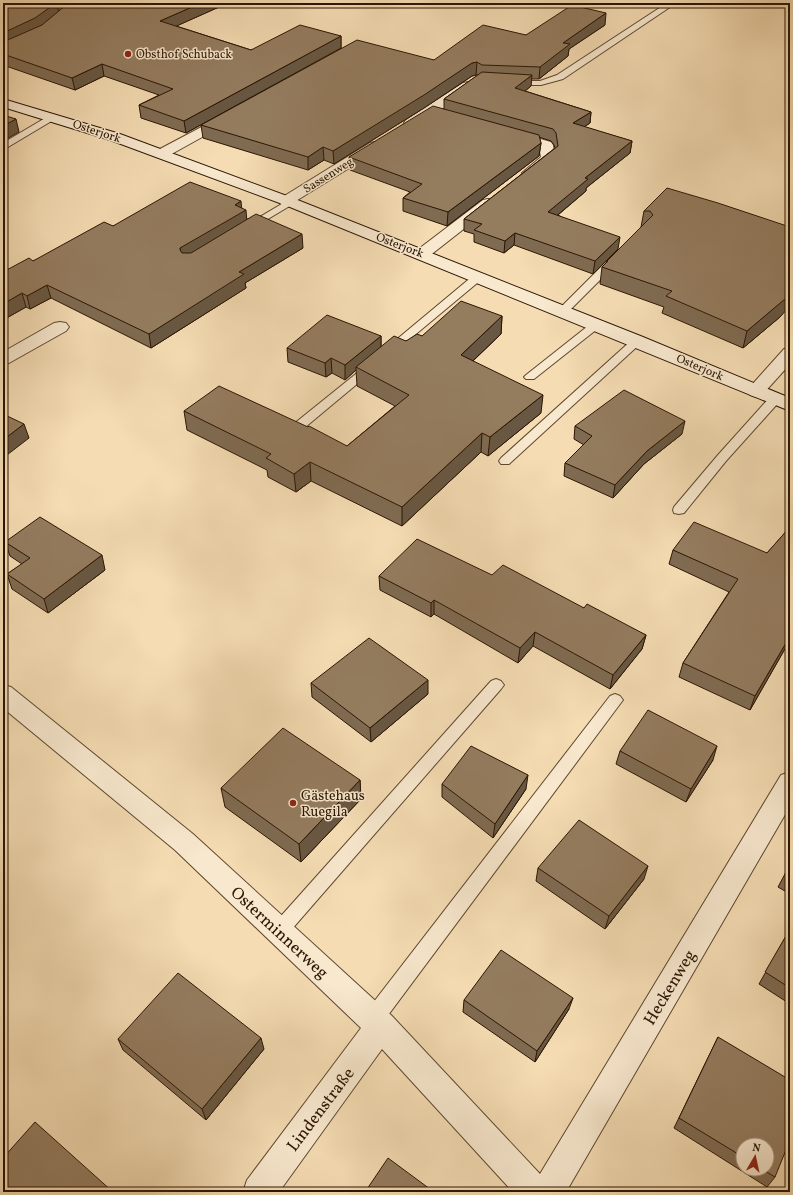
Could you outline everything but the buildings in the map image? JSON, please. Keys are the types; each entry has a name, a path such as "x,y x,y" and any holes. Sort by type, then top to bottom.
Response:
{"street":[{"path":"398,132 476,80"},
{"name":"Osterjork","path":"3,103 52,117 163,153 637,340 790,405"},
{"path":"163,153 238,112"},
{"path":"430,112 445,116"},
{"path":"495,130 546,145 548,158 516,182"},
{"name":"Sassenweg","path":"288,202 384,140"},
{"path":"422,254 498,197"},
{"path":"3,359 60,327"},
{"path":"756,391 790,352"},
{"name":"Osterminnerweg","path":"3,694 184,842 377,1023 535,1192"},
{"name":"Heckenweg","path":"548,1192 790,783"},
{"name":"Lindenstraße","path":"259,1192 377,1023"}],"lane":[{"path":"506,82 541,82 560,77 672,3"},
{"path":"3,147 52,117"},
{"path":"242,231 288,202"},
{"path":"563,311 622,252"},
{"path":"299,426 478,277"},
{"path":"530,377 597,324"},
{"path":"505,461 637,340"},
{"path":"679,510 722,458 775,399"},
{"path":"279,931 496,685"},
{"path":"377,1023 615,700"}],"place":[{"name":"Obsthof Schuback","path":"128,54"},
{"name":"Gästehaus Ruegila","path":"293,803"}]}
